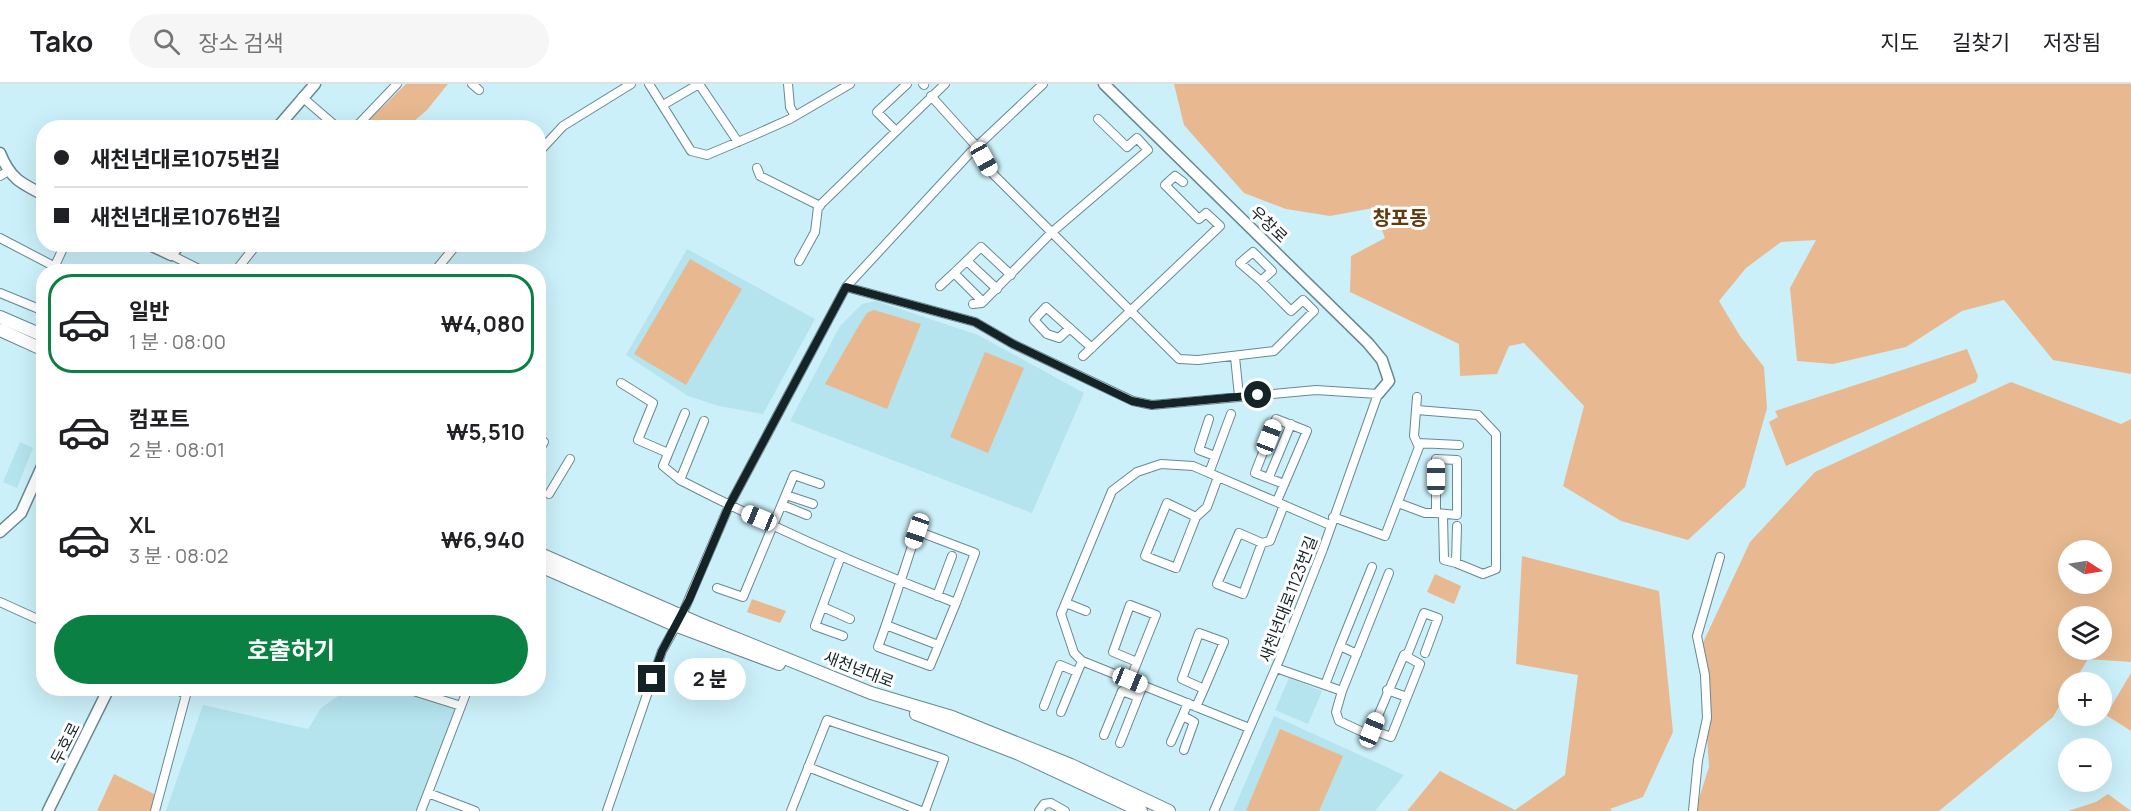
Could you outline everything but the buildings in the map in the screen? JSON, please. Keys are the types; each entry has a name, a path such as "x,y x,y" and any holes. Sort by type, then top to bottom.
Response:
{"main road":[{"path":"283,120 315,84"},
{"name":"우창로","path":"1104,84 1368,343 1382,360 1389,381 1378,394"},
{"path":"0,153 4,174 36,191"},
{"path":"165,252 171,255 173,252"},
{"path":"0,317 36,333"},
{"path":"0,330 36,346"},
{"path":"0,532 21,513 36,480"},
{"name":"새천년대로","path":"546,557 679,621 871,693 952,717 1071,765 1169,811"},
{"name":"새천년대로","path":"546,569 1019,754 1141,811"},
{"name":"두호로","path":"48,811 105,696"}],"street":[{"path":"363,120 397,84"},
{"path":"546,144 563,126 631,84"},
{"path":"649,84 691,151 707,155 795,116 850,84"},
{"path":"663,105 699,84 738,142"},
{"path":"788,84 790,107 795,116"},
{"path":"896,131 877,112 907,84"},
{"path":"799,261 815,232 820,206 945,84"},
{"path":"607,811 662,651 679,621 729,506 846,287 977,147 1043,84"},
{"path":"931,96 977,147 991,172 1128,311 1179,359 1235,357 1274,351 1314,311 1303,300 1291,311 1261,280"},
{"path":"302,97 329,120"},
{"path":"973,304 983,302 1051,233 1148,150 1137,138 1127,147 1098,119"},
{"path":"757,168 760,176 820,206"},
{"path":"1083,357 1128,311 1220,226 1206,213 1198,219 1165,185 1175,176 1183,182"},
{"path":"0,238 44,264"},
{"path":"940,286 981,247 1011,275"},
{"path":"241,264 251,252"},
{"path":"441,264 450,252"},
{"path":"171,255 190,264"},
{"path":"967,261 997,289"},
{"path":"954,273 983,302"},
{"path":"846,287 975,322 1013,344 1132,401 1152,405 1316,390 1378,394"},
{"path":"0,293 36,308"},
{"path":"1070,328 1059,338 1047,334 1034,320 1046,307 1070,328 1092,348"},
{"path":"1235,357 1239,396"},
{"path":"621,383 653,403 638,440 668,453"},
{"name":"새천년대로1123번길","path":"1214,811 1276,668 1323,549 1378,394"},
{"path":"1249,728 1082,662 1074,653 1061,614 1112,491 1137,472 1161,465 1192,466 1280,503 1385,536 1419,447 1414,436 1417,397"},
{"path":"1398,503 1425,513 1440,515 1457,515 1457,460 1436,459 1440,515 1444,560 1483,574 1496,569 1496,434 1478,415 1417,410"},
{"path":"685,413 663,466 680,480 729,506 774,524 841,556 956,603"},
{"path":"1209,473 1231,414"},
{"path":"1209,419 1199,450 1215,456"},
{"path":"1262,543 1243,594 1217,584 1239,533 1262,543 1270,541 1284,484 1307,431 1276,419 1255,473 1284,484"},
{"path":"680,480 704,421"},
{"path":"1269,477 1291,424"},
{"path":"1418,443 1459,445"},
{"path":"549,494 570,459"},
{"path":"717,588 743,597 794,475 820,484"},
{"path":"1196,516 1167,503 1145,556 1176,568 1196,516 1207,507 1218,477"},
{"path":"786,495 813,504"},
{"path":"782,505 807,515"},
{"path":"1456,563 1457,526"},
{"path":"917,531 975,553 956,603 930,666 878,647 917,531"},
{"path":"841,556 815,626 843,636"},
{"path":"937,596 952,556"},
{"path":"1693,811 1698,760 1707,718 1705,675 1697,636 1720,557"},
{"path":"1325,685 1372,567"},
{"path":"1389,573 1342,691 1336,712 1339,721 1367,734 1372,730 1424,613 1438,618 1425,653"},
{"path":"0,602 36,618"},
{"path":"1066,603 1086,611"},
{"path":"1130,680 1156,615 1130,606 1113,652 1137,662"},
{"path":"823,607 850,619"},
{"path":"886,626 938,645"},
{"path":"1196,707 1204,689 1224,642 1199,633 1182,679 1204,689"},
{"path":"1340,646 1357,654"},
{"path":"1372,730 1391,737 1420,664 1404,656"},
{"path":"1061,712 1082,662"},
{"path":"1044,705 1060,665 1077,672"},
{"path":"1276,668 1342,691"},
{"path":"1120,743 1143,685"},
{"path":"1388,690 1407,698"},
{"path":"1104,735 1122,692 1138,697"},
{"path":"155,811 185,696"},
{"path":"429,696 460,706"},
{"path":"421,811 464,696"},
{"path":"1171,742 1188,703"},
{"path":"1183,716 1194,722 1184,750"},
{"path":"791,811 808,767 827,720 944,759 923,811 808,767"},
{"path":"428,793 475,811"},
{"path":"1039,811 1044,804 1051,803 1065,811"}],"shaded area":[{"path":"406,84 448,84 427,110 415,120 369,120"},
{"path":"1174,84 2131,84 2131,374 2053,360 2004,300 1962,311 1906,347 1833,364 1797,361 1790,288 1816,240 1781,242 1746,268 1719,301 1740,336 1764,367 1767,408 1745,487 1688,540 1621,521 1563,486 1584,406 1524,343 1509,346 1497,374 1460,376 1459,344 1350,292 1351,256 1385,238 1373,208 1330,216 1286,209 1244,193 1184,125"},
{"path":"687,249 815,319 763,414 719,406 688,396 626,355"},
{"path":"690,259 742,289 686,385 634,354"},
{"path":"876,301 978,335 1084,393 1032,513 790,421 840,326 862,304"},
{"path":"874,310 921,324 887,409 825,384 861,322 867,313"},
{"path":"1967,349 1978,376 1976,382 1786,466 1769,422 1778,417 1775,411"},
{"path":"985,352 1024,368 988,453 950,437"},
{"path":"2011,382 2121,424 2131,419 2131,662 2102,660 2112,660 2112,606 2058,606 2058,660 2087,660 2080,672 2058,672 2058,708 2053,717 1939,811 1695,811 1709,767 1701,647 1750,542 1815,472"},
{"path":"20,442 33,448 17,488 3,482"},
{"path":"1522,556 1659,591 1673,732 1643,797 1610,809 1612,811 1407,811 1440,771 1515,810 1565,775 1578,675 1516,664"},
{"path":"1435,574 1461,586 1454,604 1427,592"},
{"path":"752,599 786,611 780,623 747,612"},
{"path":"2131,673 2131,731 2112,719 2112,705"},
{"path":"1289,678 1322,691 1308,724 1275,710"},
{"path":"338,696 427,696 461,706 421,811 166,811 203,705 308,729 321,708"},
{"path":"1274,716 1404,775 1375,811 1233,811"},
{"path":"1280,729 1343,756 1319,811 1246,811"},
{"path":"114,774 162,798 159,811 97,811"},
{"path":"2108,794 2131,811 2068,811 2096,802"}],"district":[{"name":"창포동","path":"1400,218"}],"route":[{"path":"652,679 662,651 677,626 729,506 846,287 975,322 1013,344 1132,401 1152,405 1258,395"}]}
